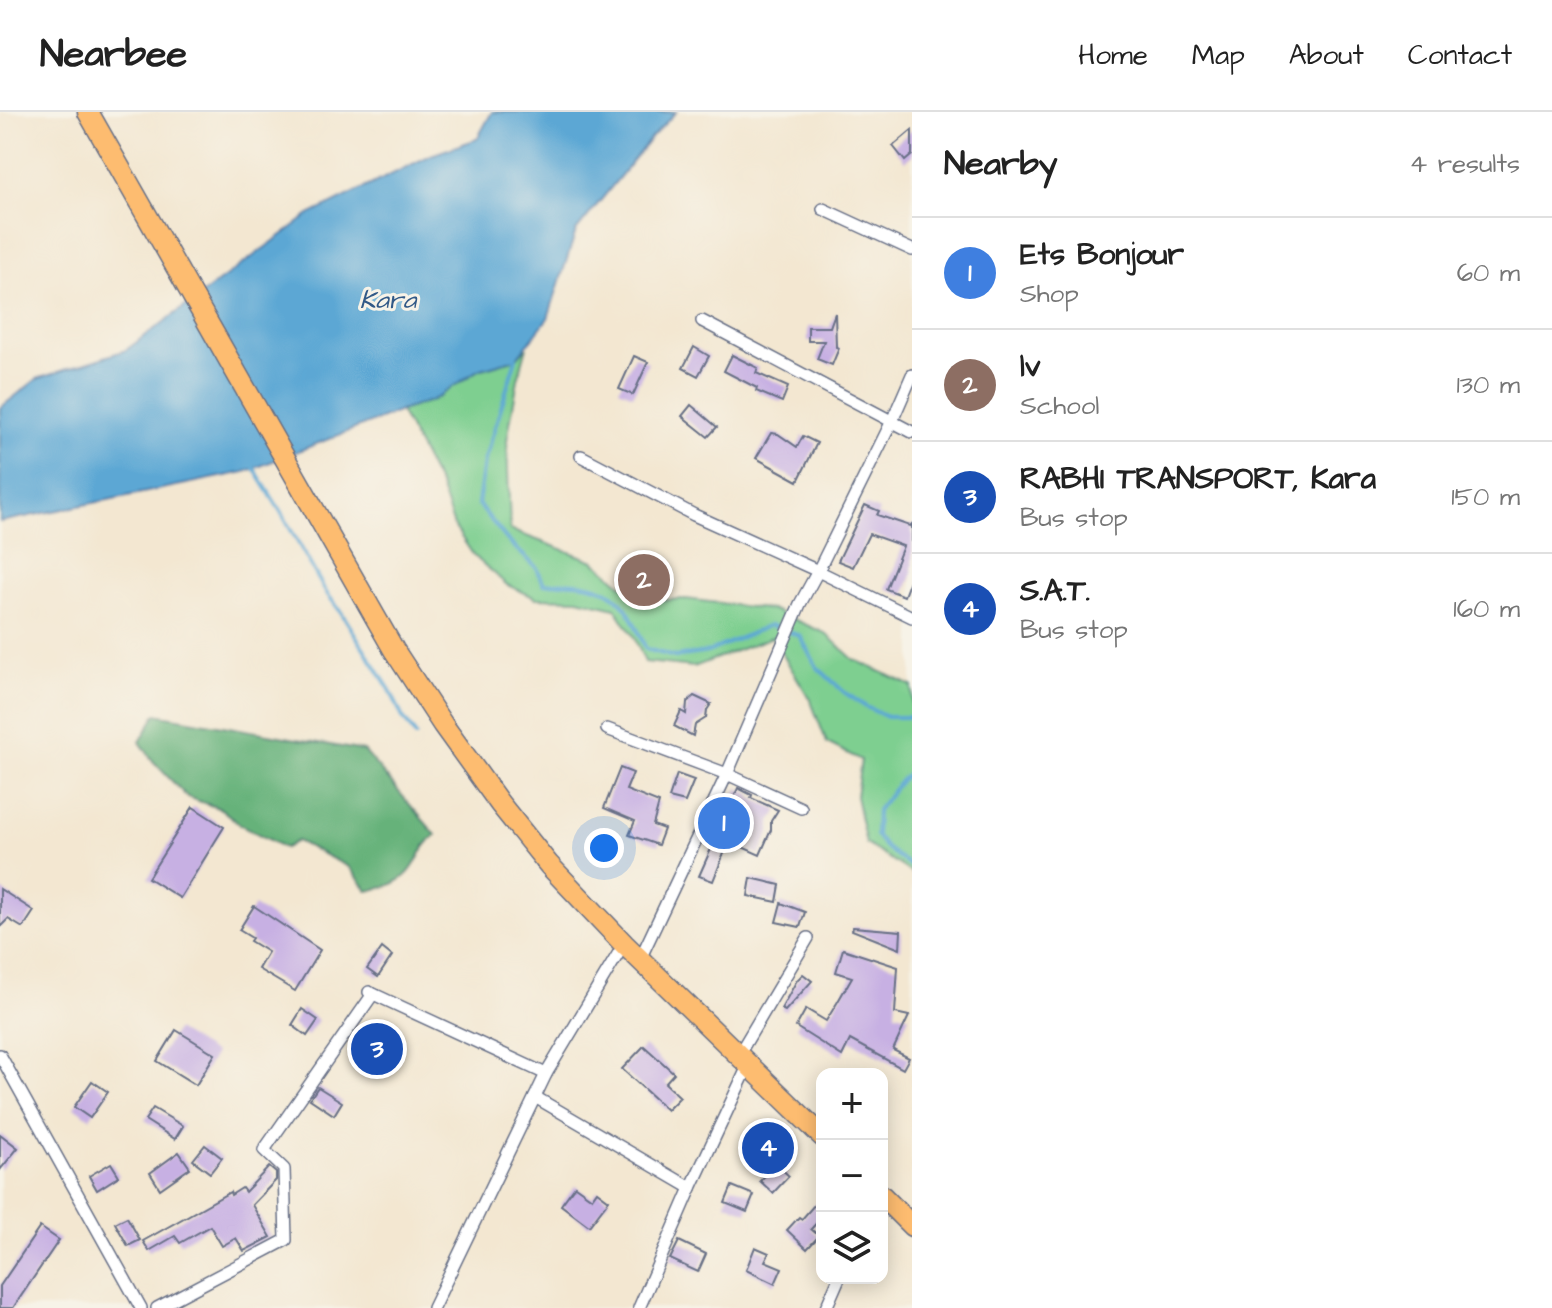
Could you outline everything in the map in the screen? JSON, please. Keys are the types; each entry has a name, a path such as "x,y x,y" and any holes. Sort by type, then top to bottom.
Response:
{"highway":[{"path":"88,112 394,650 443,725 549,865 624,944 816,1130"},
{"path":"888,1202 912,1226"}],"street":[{"path":"823,209 912,250"},
{"path":"702,321 912,432"},
{"path":"640,959 727,774 800,604 912,375"},
{"path":"581,456 694,515 912,617"},
{"path":"607,729 727,774 801,808"},
{"path":"639,1308 744,1059 808,938"},
{"path":"433,1308 546,1074 624,944"},
{"path":"157,1308 286,1240 284,1169 264,1150 371,993 546,1074"},
{"path":"0,1055 141,1308"},
{"path":"535,1097 691,1188"},
{"path":"826,1308 836,1284"}],"green space":[{"path":"527,347 507,440 510,530 594,561 641,601 686,599 773,610 825,633 853,659 912,686 912,873 866,844 856,796 861,760 827,743 810,699 772,637 694,667 645,662 634,637 615,608 578,599 536,598 507,585 474,556 454,526 440,487 400,411 433,400 478,370 516,359"},
{"path":"156,714 364,751 436,835 404,877 388,886 368,891 349,867 297,841 285,848 241,825 221,809 187,797 153,761 140,742"}],"water":[{"name":"Kara","path":"492,112 676,112 651,138 576,231 548,318 516,359 478,370 433,400 245,472 0,522 0,408 37,379 126,350 309,215 431,155 477,139"}],"building":[{"path":"912,130 912,155 905,161 893,146"},
{"path":"835,313 836,347 839,348 832,365 817,359 824,341 808,341 808,327 830,327"},
{"path":"694,347 709,356 698,376 683,368"},
{"path":"732,355 758,368 756,373 788,387 782,402 756,391 757,388 724,371"},
{"path":"634,356 648,362 633,395 619,389"},
{"path":"691,405 717,427 708,437 682,416"},
{"path":"771,433 778,434 797,447 803,436 817,443 798,481 756,458"},
{"path":"865,505 879,511 877,515 910,526 912,524 912,575 904,596 886,589 903,546 869,534 853,567 838,561"},
{"path":"694,696 711,704 706,718 695,725 693,736 674,726 681,711 686,714 687,702"},
{"path":"620,768 633,773 626,790 659,803 653,825 664,829 658,845 629,835 635,821 604,808"},
{"path":"677,774 694,780 685,802 669,798"},
{"path":"738,788 752,795 751,798 778,810 771,821 771,830 760,855 729,841 713,881 699,876"},
{"path":"193,807 224,827 180,898 148,878"},
{"path":"751,878 780,885 777,902 748,896"},
{"path":"0,889 34,911 23,928 8,919 0,927"},
{"path":"781,903 805,912 800,927 776,922"},
{"path":"254,906 320,950 295,991 258,969 268,952 239,930"},
{"path":"853,927 901,931 900,949 852,930"},
{"path":"382,948 392,956 378,977 367,969"},
{"path":"843,949 898,967 895,1013 909,1016 893,1050 909,1058 903,1069 850,1040 842,1056 796,1027 806,1009 826,1021 837,1003 852,977 836,972"},
{"path":"803,974 812,981 785,1011 781,1009 797,980"},
{"path":"302,1009 318,1020 307,1036 292,1025"},
{"path":"176,1030 215,1054 196,1085 157,1061"},
{"path":"644,1046 674,1073 665,1083 680,1097 667,1110 622,1069"},
{"path":"92,1081 108,1092 90,1118 74,1107"},
{"path":"318,1087 342,1102 334,1115 310,1099"},
{"path":"153,1108 183,1126 175,1139 145,1120"},
{"path":"0,1134 18,1148 0,1170"},
{"path":"205,1145 222,1158 210,1173 193,1160"},
{"path":"179,1152 190,1168 160,1189 150,1173"},
{"path":"111,1163 119,1176 97,1190 89,1176"},
{"path":"776,1164 789,1176 773,1193 760,1181"},
{"path":"269,1167 276,1173 276,1180 252,1205 271,1237 244,1251 236,1238 222,1246 210,1226 180,1243 175,1236 149,1251 143,1241 230,1192 231,1195 242,1188 245,1192"},
{"path":"575,1186 592,1198 597,1191 609,1200 589,1226 561,1205"},
{"path":"732,1186 754,1195 747,1212 725,1203"},
{"path":"816,1203 816,1224 811,1229 816,1233 816,1239 807,1249 787,1230 799,1217 802,1219"},
{"path":"127,1217 140,1240 128,1246 115,1223"},
{"path":"40,1227 59,1240 13,1308 0,1308 0,1286"},
{"path":"679,1241 706,1254 698,1272 670,1259"},
{"path":"755,1247 769,1253 765,1261 782,1268 775,1284 746,1270"}],"waterway":[{"path":"516,359 484,462 478,504 508,541 537,568 544,584 578,583 609,593 626,608 646,649 675,657 708,652 770,625 800,636 817,667 866,707 887,717 912,717"},
{"path":"252,465 325,591 390,690 403,718 416,736"},
{"path":"912,770 877,810 876,835 886,848 912,867"}],"place":[{"name":"lv","path":"644,580"},
{"name":"Ets Bonjour","path":"724,823"},
{"name":"RABHI TRANSPORT, Kara","path":"377,1049"},
{"name":"S.A.T.","path":"768,1148"}]}
